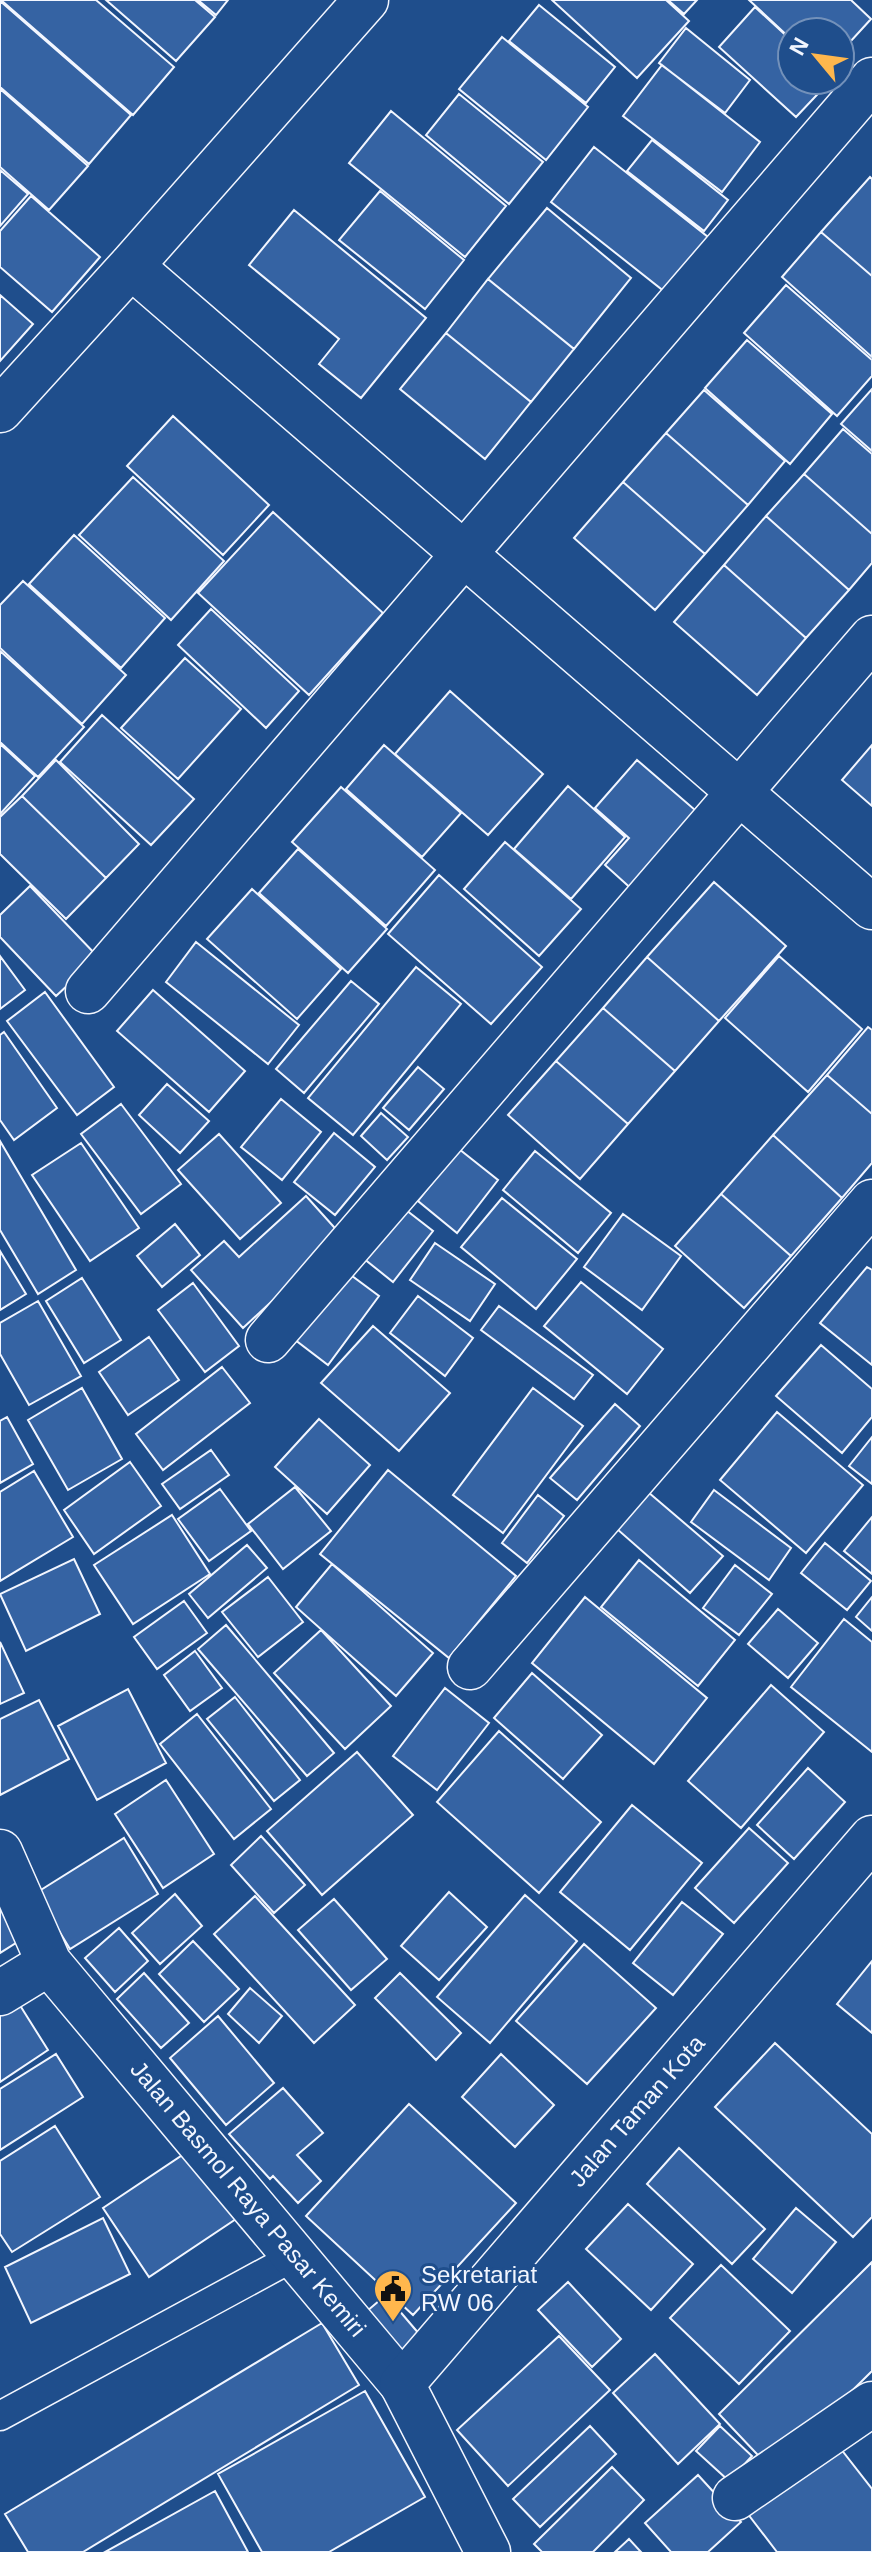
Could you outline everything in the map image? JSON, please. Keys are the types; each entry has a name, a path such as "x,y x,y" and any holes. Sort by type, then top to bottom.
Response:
{"street":[{"path":"0,410 366,0"},
{"path":"88,991 872,80"},
{"path":"131,266 872,907"},
{"path":"268,1340 872,638"},
{"path":"470,1667 872,1202"},
{"name":"Jalan Taman Kota","path":"402,2384 872,1838"},
{"name":"Jalan Basmol Raya Pasar Kemiri","path":"0,1852 49,1963 297,2255 402,2384 488,2552"},
{"path":"0,1993 49,1963"},
{"path":"735,2498 872,2404"}],"lane":[{"path":"0,2416 297,2255"}],"building":[{"path":"1,0 96,0 174,67 133,115"},
{"path":"106,0 195,0 215,17 176,61"},
{"path":"198,0 228,0 216,15"},
{"path":"552,0 666,0 689,21 637,78"},
{"path":"668,0 697,0 684,14"},
{"path":"749,0 851,0 871,19 856,35 856,16 776,16 776,25"},
{"path":"0,1 131,115 89,164 0,87"},
{"path":"539,5 615,67 586,103 509,41"},
{"path":"755,7 776,26 776,96 816,96 796,117 719,47"},
{"path":"686,28 750,80 725,113 659,63"},
{"path":"502,37 588,107 546,160 459,89"},
{"path":"662,65 760,142 722,192 623,116"},
{"path":"0,89 88,166 49,210 0,167"},
{"path":"459,94 543,162 509,204 426,135"},
{"path":"391,111 506,206 465,257 349,163"},
{"path":"652,140 728,200 704,231 627,171"},
{"path":"594,147 708,237 665,292 551,202"},
{"path":"0,170 28,194 0,226"},
{"path":"870,177 872,179 872,276 821,232"},
{"path":"380,191 464,260 425,309 339,240"},
{"path":"31,196 100,257 52,312 0,267 0,231"},
{"path":"547,208 631,278 574,349 488,279"},
{"path":"294,210 426,318 361,398 319,364 339,339 249,265"},
{"path":"821,232 872,276 872,357 782,277"},
{"path":"488,279 574,349 531,402 446,333"},
{"path":"786,285 872,360 872,376 837,416 744,333"},
{"path":"0,295 33,324 0,361"},
{"path":"446,333 531,402 485,459 400,389"},
{"path":"747,340 832,414 790,464 705,388"},
{"path":"872,389 872,451 841,424"},
{"path":"704,390 785,461 748,505 666,433"},
{"path":"173,416 269,505 223,555 127,466"},
{"path":"843,429 872,454 872,534 804,474"},
{"path":"666,433 748,505 705,554 623,482"},
{"path":"804,474 872,534 872,563 849,590 766,516"},
{"path":"133,477 224,561 171,620 79,535"},
{"path":"623,482 705,554 655,610 574,538"},
{"path":"273,512 383,613 309,695 198,593"},
{"path":"766,516 849,590 806,638 724,565"},
{"path":"74,535 165,618 121,668 29,584"},
{"path":"724,565 806,638 757,695 674,622"},
{"path":"23,581 126,675 82,724 0,648 0,605"},
{"path":"211,609 299,691 266,728 178,645"},
{"path":"0,651 84,727 38,777 0,742"},
{"path":"185,658 241,709 178,779 121,728"},
{"path":"450,691 543,774 488,835 395,754"},
{"path":"102,715 194,799 151,845 60,762"},
{"path":"0,744 35,776 0,814"},
{"path":"384,745 461,813 422,857 346,789"},
{"path":"872,745 872,806 842,780"},
{"path":"56,760 139,844 106,878 22,796"},
{"path":"637,760 702,816 635,892 605,865 629,838 595,808"},
{"path":"568,786 625,837 571,899 514,849"},
{"path":"341,787 435,870 386,926 292,842"},
{"path":"22,796 106,878 66,919 0,854 0,817"},
{"path":"505,842 581,909 539,956 464,889"},
{"path":"298,849 387,929 348,973 259,893"},
{"path":"439,875 542,967 491,1024 388,934"},
{"path":"714,882 786,946 719,1021 647,957"},
{"path":"30,886 98,957 56,996 0,937 0,915"},
{"path":"252,889 341,969 297,1019 207,939"},
{"path":"196,942 299,1025 268,1064 166,982"},
{"path":"0,956 25,990 0,1009"},
{"path":"779,956 862,1029 808,1092 725,1018"},
{"path":"647,957 719,1021 675,1071 603,1008"},
{"path":"416,967 461,1004 353,1135 308,1098"},
{"path":"351,981 379,1004 304,1093 276,1069"},
{"path":"153,990 245,1071 209,1112 117,1031"},
{"path":"45,992 114,1087 77,1115 7,1021"},
{"path":"603,1008 675,1071 628,1124 556,1061"},
{"path":"868,1027 872,1030 872,1114 827,1075"},
{"path":"4,1032 57,1108 14,1140 0,1120 0,1035"},
{"path":"556,1061 628,1124 580,1179 508,1115"},
{"path":"418,1067 444,1089 409,1130 383,1108"},
{"path":"827,1075 872,1114 872,1163 842,1198 773,1135"},
{"path":"167,1084 209,1121 180,1153 139,1115"},
{"path":"281,1099 321,1132 282,1180 241,1147"},
{"path":"121,1104 181,1184 141,1214 81,1134"},
{"path":"381,1113 408,1137 387,1160 361,1136"},
{"path":"334,1133 375,1167 335,1215 294,1182"},
{"path":"219,1134 281,1203 240,1239 178,1170"},
{"path":"773,1135 842,1198 791,1256 721,1194"},
{"path":"0,1141 76,1270 38,1294 0,1230"},
{"path":"81,1143 139,1228 90,1261 32,1175"},
{"path":"459,1149 498,1180 457,1233 418,1201"},
{"path":"535,1151 611,1213 578,1253 503,1190"},
{"path":"721,1194 791,1256 744,1308 675,1246"},
{"path":"306,1196 342,1236 243,1328 191,1270 224,1241 239,1257"},
{"path":"502,1198 577,1259 536,1309 461,1247"},
{"path":"397,1203 433,1231 393,1282 358,1254"},
{"path":"623,1214 681,1256 642,1310 584,1267"},
{"path":"175,1224 200,1255 162,1287 137,1256"},
{"path":"435,1243 495,1284 470,1321 410,1280"},
{"path":"0,1251 26,1294 0,1310"},
{"path":"340,1267 379,1296 328,1365 290,1336"},
{"path":"867,1267 872,1270 872,1365 820,1323"},
{"path":"82,1278 121,1340 84,1363 46,1301"},
{"path":"581,1282 663,1349 627,1394 544,1326"},
{"path":"193,1283 239,1346 205,1372 158,1310"},
{"path":"418,1296 473,1338 445,1376 390,1333"},
{"path":"38,1301 81,1376 29,1405 0,1354 0,1323"},
{"path":"499,1306 593,1375 574,1399 481,1330"},
{"path":"373,1326 450,1393 399,1451 321,1383"},
{"path":"149,1337 179,1380 128,1415 99,1372"},
{"path":"821,1345 872,1389 872,1417 842,1453 776,1396"},
{"path":"222,1367 250,1403 163,1470 136,1434"},
{"path":"82,1388 122,1459 68,1490 28,1420"},
{"path":"533,1388 583,1426 503,1533 453,1495"},
{"path":"615,1404 640,1426 577,1500 550,1478"},
{"path":"777,1412 863,1485 806,1553 720,1480"},
{"path":"7,1417 33,1464 0,1483 0,1421"},
{"path":"319,1419 370,1465 327,1514 275,1467"},
{"path":"872,1437 872,1484 849,1466"},
{"path":"211,1450 229,1475 180,1509 162,1484"},
{"path":"130,1462 161,1506 94,1554 64,1510"},
{"path":"388,1470 516,1576 449,1658 320,1554"},
{"path":"34,1471 73,1537 0,1581 0,1492"},
{"path":"295,1487 331,1531 283,1569 248,1524"},
{"path":"220,1489 251,1531 209,1561 178,1519"},
{"path":"714,1490 791,1548 769,1580 691,1522"},
{"path":"648,1492 723,1556 690,1593 617,1529"},
{"path":"538,1495 564,1516 527,1563 502,1543"},
{"path":"172,1515 210,1574 133,1624 94,1565"},
{"path":"872,1517 872,1574 844,1551"},
{"path":"825,1543 871,1581 847,1610 801,1573"},
{"path":"247,1545 267,1568 208,1618 189,1594"},
{"path":"74,1559 100,1614 26,1651 0,1594"},
{"path":"639,1560 735,1640 698,1686 601,1607"},
{"path":"332,1564 433,1653 396,1696 296,1607"},
{"path":"735,1565 772,1594 739,1635 703,1608"},
{"path":"268,1577 303,1622 258,1657 222,1612"},
{"path":"585,1597 707,1698 654,1764 532,1663"},
{"path":"872,1597 872,1631 856,1617"},
{"path":"184,1601 207,1633 157,1669 134,1637"},
{"path":"778,1609 818,1643 788,1678 748,1644"},
{"path":"844,1619 872,1642 872,1752 791,1687"},
{"path":"226,1625 334,1753 307,1776 198,1649"},
{"path":"321,1630 391,1706 345,1749 274,1673"},
{"path":"0,1642 24,1693 0,1704"},
{"path":"195,1651 222,1688 190,1711 164,1675"},
{"path":"532,1673 602,1735 563,1779 494,1718"},
{"path":"771,1685 824,1732 741,1828 688,1781"},
{"path":"445,1688 489,1723 437,1790 393,1756"},
{"path":"128,1689 166,1763 97,1800 58,1726"},
{"path":"235,1697 300,1780 274,1801 207,1719"},
{"path":"39,1700 69,1759 0,1795 0,1719"},
{"path":"197,1714 271,1809 234,1839 160,1744"},
{"path":"499,1731 601,1822 539,1893 437,1802"},
{"path":"357,1752 413,1815 322,1895 267,1831"},
{"path":"808,1768 845,1802 794,1859 757,1825"},
{"path":"166,1780 214,1854 163,1888 115,1814"},
{"path":"632,1805 702,1863 630,1950 560,1892"},
{"path":"749,1828 788,1863 734,1923 695,1888"},
{"path":"261,1836 305,1885 274,1913 231,1865"},
{"path":"124,1838 158,1894 70,1949 36,1893"},
{"path":"0,1891 27,1936 0,1953"},
{"path":"449,1892 487,1927 439,1980 401,1946"},
{"path":"175,1894 202,1926 160,1964 132,1933"},
{"path":"525,1895 577,1941 490,2043 437,1997"},
{"path":"255,1896 355,2005 314,2043 214,1934"},
{"path":"334,1899 387,1959 351,1990 298,1930"},
{"path":"682,1902 723,1934 673,1995 633,1963"},
{"path":"119,1928 148,1961 115,1992 85,1958"},
{"path":"193,1941 239,1989 204,2022 159,1974"},
{"path":"584,1944 656,2008 587,2084 516,2021"},
{"path":"872,1961 872,2033 837,2004"},
{"path":"144,1973 189,2023 161,2048 117,1999"},
{"path":"400,1973 461,2033 436,2060 375,1998"},
{"path":"250,1988 282,2016 259,2043 228,2014"},
{"path":"16,1999 48,2050 0,2082 0,2010"},
{"path":"218,2016 274,2083 226,2125 170,2058"},
{"path":"775,2043 872,2134 872,2217 853,2237 715,2107"},
{"path":"56,2054 83,2097 0,2150 0,2089"},
{"path":"501,2054 554,2105 515,2147 462,2097"},
{"path":"283,2088 323,2133 297,2155 321,2181 298,2203 273,2176 270,2179 229,2134"},
{"path":"409,2104 516,2203 413,2315 306,2216"},
{"path":"55,2126 100,2197 12,2252 0,2234 0,2161"},
{"path":"679,2148 765,2229 732,2264 647,2184"},
{"path":"190,2150 236,2219 149,2277 103,2208"},
{"path":"628,2204 693,2264 651,2310 586,2249"},
{"path":"796,2208 836,2242 792,2293 753,2259"},
{"path":"103,2218 130,2274 31,2323 5,2267"},
{"path":"872,2262 872,2371 772,2470 719,2414"},
{"path":"721,2265 790,2331 739,2384 670,2318"},
{"path":"568,2282 621,2339 592,2367 538,2310"},
{"name":"Sekretariat RW 06","path":"386,2295 420,2335 401,2351 367,2311"},
{"path":"322,2323 359,2385 83,2552 28,2552 5,2514"},
{"path":"559,2336 610,2390 508,2486 457,2430"},
{"path":"655,2354 720,2424 678,2464 613,2393"},
{"path":"365,2391 425,2497 329,2552 262,2552 218,2474"},
{"path":"590,2426 616,2454 540,2527 513,2499"},
{"path":"720,2426 752,2456 729,2481 696,2451"},
{"path":"830,2435 872,2489 872,2552 777,2552 741,2505"},
{"path":"612,2467 644,2500 593,2552 542,2552 534,2544"},
{"path":"698,2475 741,2522 708,2552 671,2552 645,2523"},
{"path":"215,2491 248,2552 105,2552"},
{"path":"629,2539 641,2552 615,2552"}],"place":[{"name":"Sekretariat RW 06","path":"393,2323"}]}
